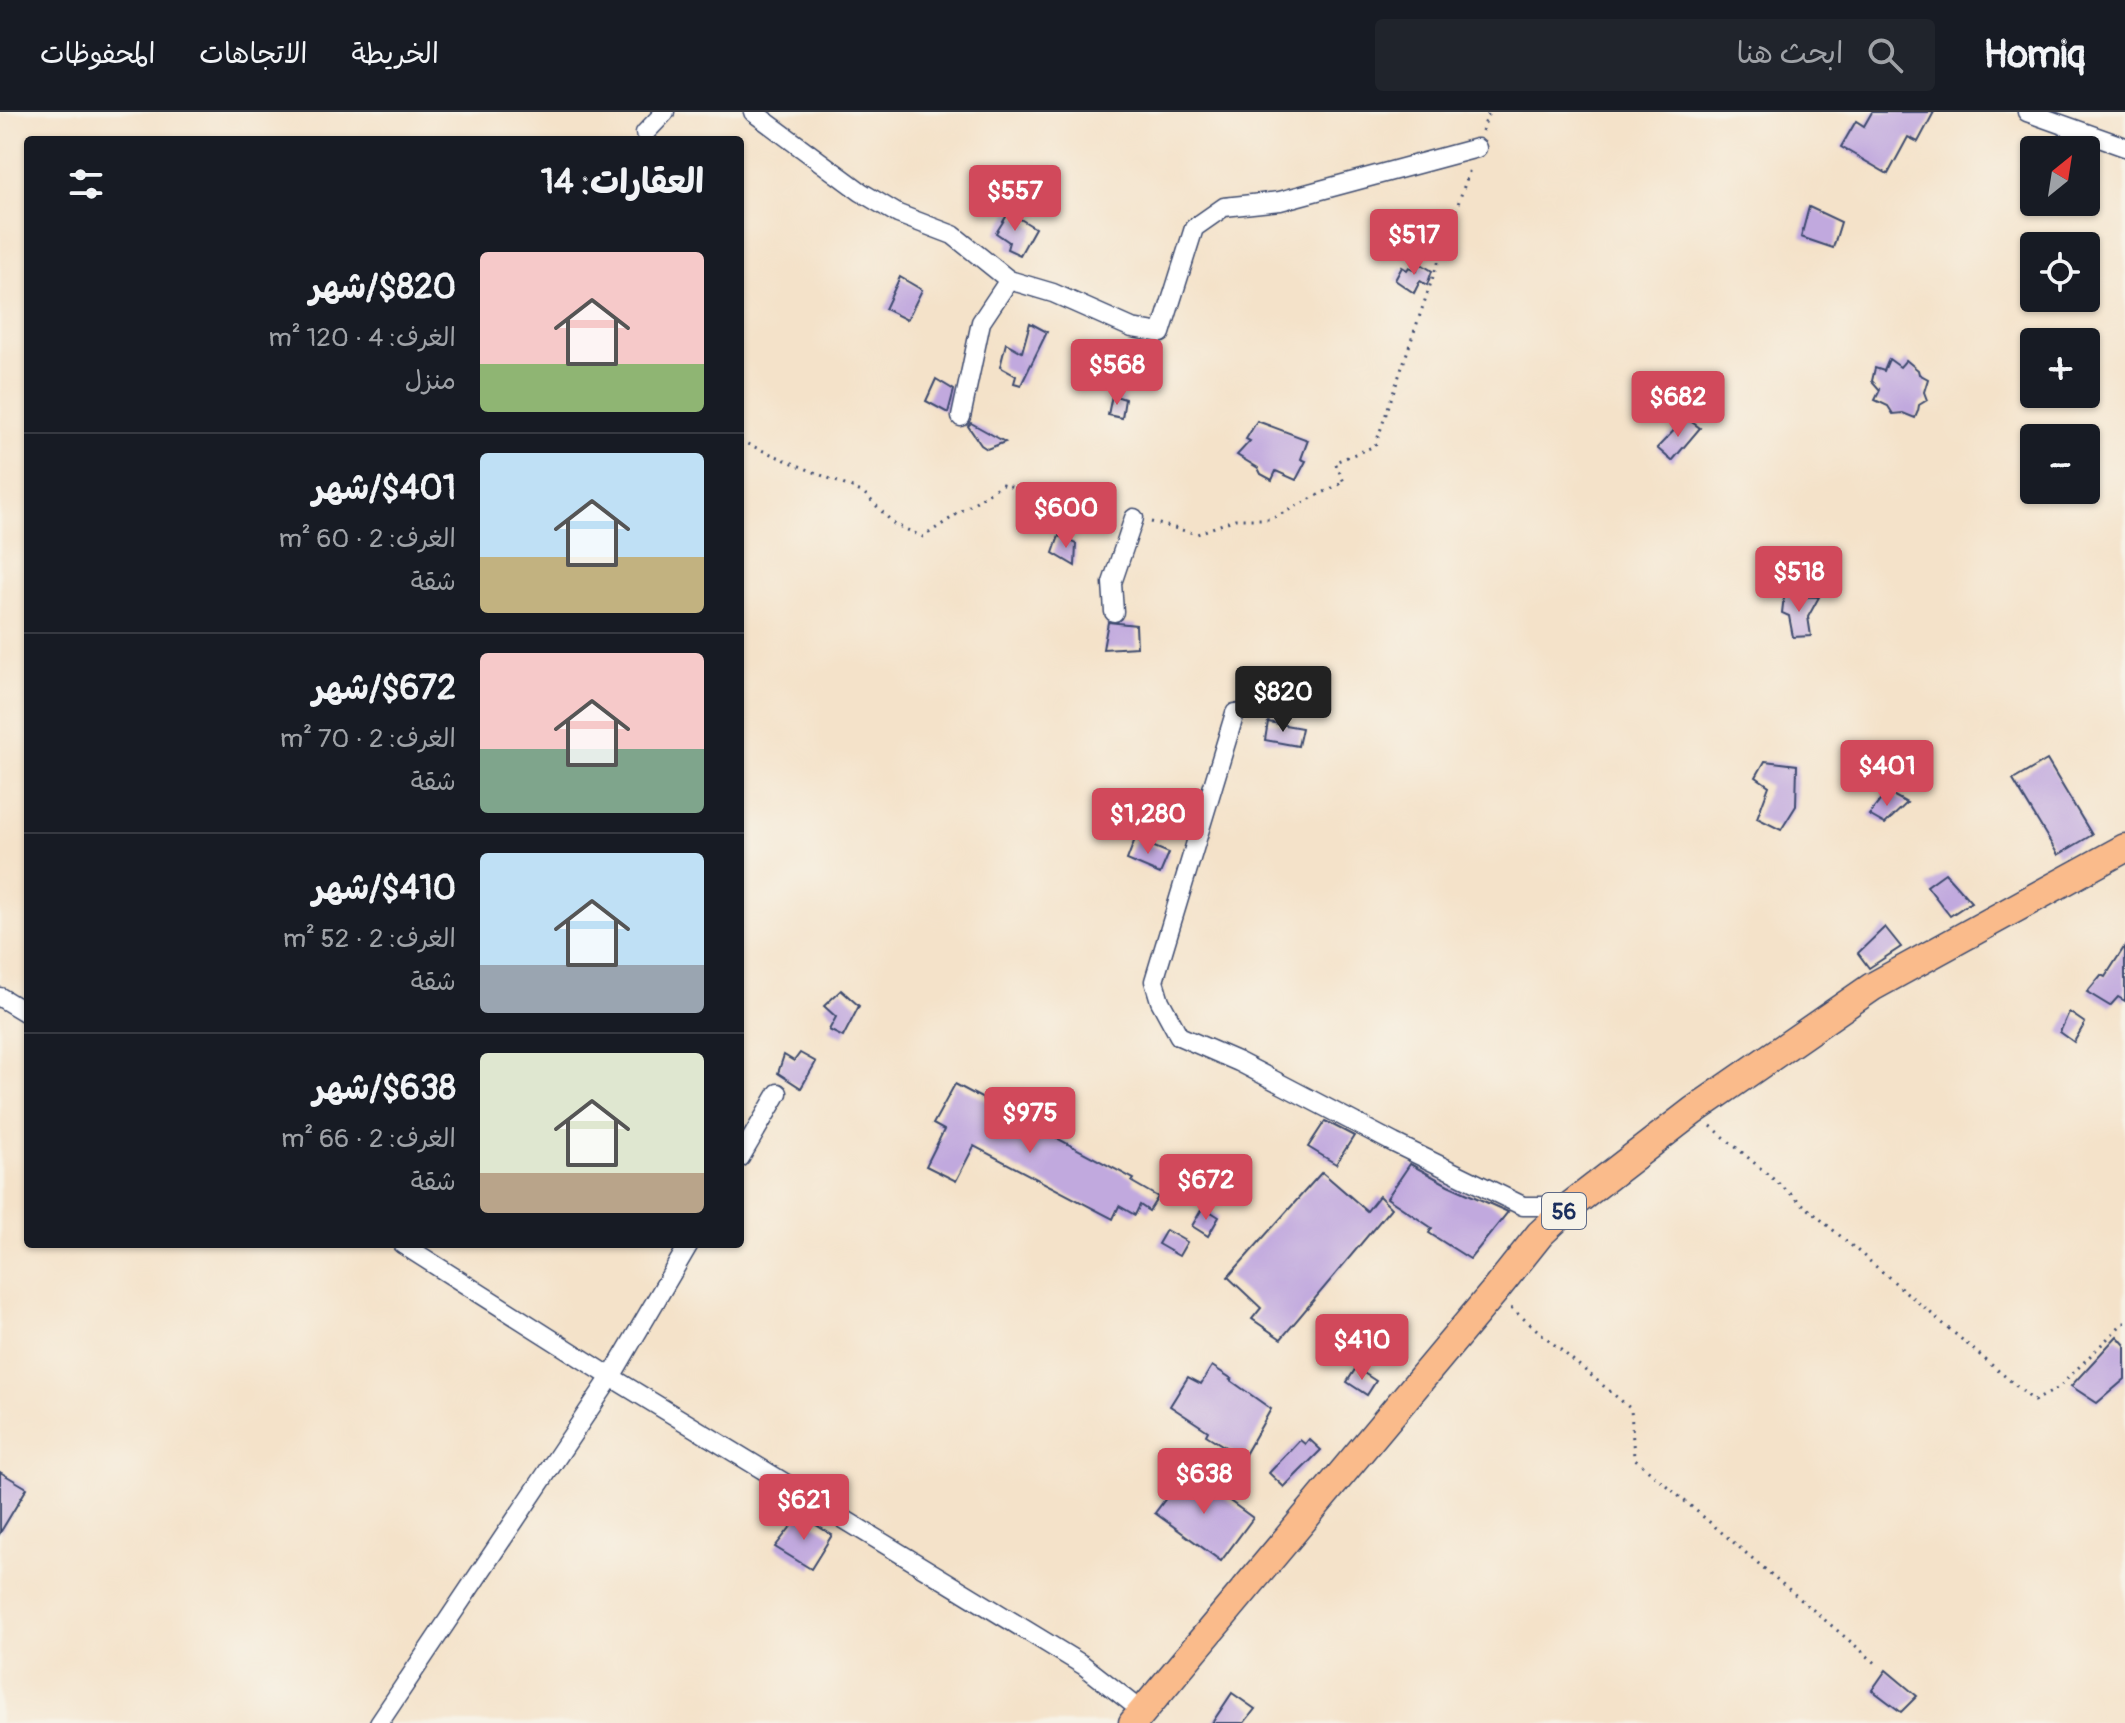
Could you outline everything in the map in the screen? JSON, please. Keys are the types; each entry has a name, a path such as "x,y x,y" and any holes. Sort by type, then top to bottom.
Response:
{"main road":[{"name":"56","path":"1137,1717 1540,1234 1570,1206 1693,1111 1872,987 2125,848"}],"street":[{"path":"645,133 665,112"},
{"path":"753,112 861,192 898,214 953,235 1009,280 1053,293 1132,328 1161,333 1194,228 1224,207 1280,201 1477,148"},
{"path":"2027,112 2125,147"},
{"path":"961,417 981,322 1009,280"},
{"path":"1114,612 1112,583 1134,518"},
{"path":"1235,713 1154,981 1160,1001 1179,1036 1239,1062 1523,1206 1570,1206"},
{"path":"0,997 24,1012"},
{"path":"744,1151 778,1093"},
{"path":"408,1248 611,1377 1083,1665 1137,1717"},
{"path":"379,1723 611,1377 687,1248"}],"path":[{"path":"744,443 864,493 894,524 923,537 1002,484 1197,534 1235,519 1271,519 1344,482 1335,462 1375,446 1489,112"},
{"path":"1693,1111 2034,1401 2057,1389 2125,1323"},
{"path":"1493,1293 1631,1409 1634,1458 1878,1665"}],"building":[{"path":"1872,112 1934,112 1918,142 1908,137 1888,174 1841,147 1856,121 1864,126"},
{"path":"1809,207 1841,222 1833,248 1801,237"},
{"path":"1009,212 1035,228 1020,255 1007,249 1009,242 996,233"},
{"path":"1418,262 1432,271 1427,285 1420,281 1414,293 1395,280 1402,267 1417,271"},
{"path":"900,277 922,290 907,320 885,309"},
{"path":"1030,323 1047,332 1021,385 1014,383 1016,376 1000,367 1006,343 1022,352"},
{"path":"1889,359 1900,367 1906,360 1928,379 1924,392 1927,400 1919,405 1915,418 1903,413 1893,414 1888,406 1875,400 1880,390 1872,381 1875,368 1884,371"},
{"path":"936,379 954,390 948,413 926,401"},
{"path":"1112,395 1125,399 1122,418 1108,415"},
{"path":"1686,418 1700,428 1672,461 1657,448"},
{"path":"1257,421 1308,440 1301,459 1306,461 1296,480 1276,471 1272,480 1237,455 1250,441 1246,439"},
{"path":"971,423 1005,442 987,449 968,426"},
{"path":"1059,536 1076,544 1075,566 1053,553"},
{"path":"1784,596 1819,597 1808,617 1811,636 1793,637 1789,616 1782,613"},
{"path":"1108,622 1136,625 1137,647 1103,649"},
{"path":"1268,722 1302,728 1298,746 1265,740"},
{"path":"2047,760 2092,835 2058,855 2013,780"},
{"path":"1765,761 1797,765 1796,806 1781,830 1757,818 1769,786 1756,777"},
{"path":"1887,792 1907,803 1885,824 1869,815"},
{"path":"1135,839 1169,853 1160,874 1127,860"},
{"path":"1945,873 1971,902 1950,916 1927,886"},
{"path":"1885,927 1901,947 1869,968 1858,953"},
{"path":"2125,946 2125,1001 2118,997 2110,1006 2087,992 2101,975 2105,977"},
{"path":"841,990 859,1006 843,1037 829,1030 836,1017 824,1006"},
{"path":"2069,1012 2085,1023 2074,1042 2060,1032"},
{"path":"800,1053 816,1062 801,1088 778,1073 784,1055 794,1061"},
{"path":"955,1084 1134,1179 1132,1182 1158,1197 1149,1211 1140,1205 1135,1215 1119,1206 1113,1219 974,1146 956,1181 926,1166 944,1130 933,1124"},
{"path":"1325,1121 1354,1136 1336,1164 1308,1147"},
{"path":"1410,1164 1508,1212 1470,1259 1429,1233 1432,1228 1387,1198"},
{"path":"1322,1172 1367,1211 1379,1196 1391,1208 1281,1339 1252,1319 1261,1308 1228,1277"},
{"path":"1203,1207 1219,1217 1208,1236 1192,1226"},
{"path":"1166,1230 1187,1242 1179,1256 1158,1244"},
{"path":"2117,1336 2125,1345 2125,1379 2097,1403 2071,1386"},
{"path":"1212,1366 1271,1409 1243,1458 1206,1435 1208,1431 1170,1406 1188,1377 1201,1384"},
{"path":"1356,1368 1376,1381 1367,1395 1347,1382"},
{"path":"1309,1439 1321,1450 1284,1487 1269,1473 1300,1440 1305,1444"},
{"path":"1187,1470 1253,1518 1221,1561 1155,1513"},
{"path":"0,1472 27,1488 0,1533"},
{"path":"800,1515 832,1535 811,1569 775,1547"},
{"path":"1886,1670 1917,1696 1901,1712 1872,1690"},
{"path":"1232,1693 1255,1709 1244,1723 1212,1723"}]}
